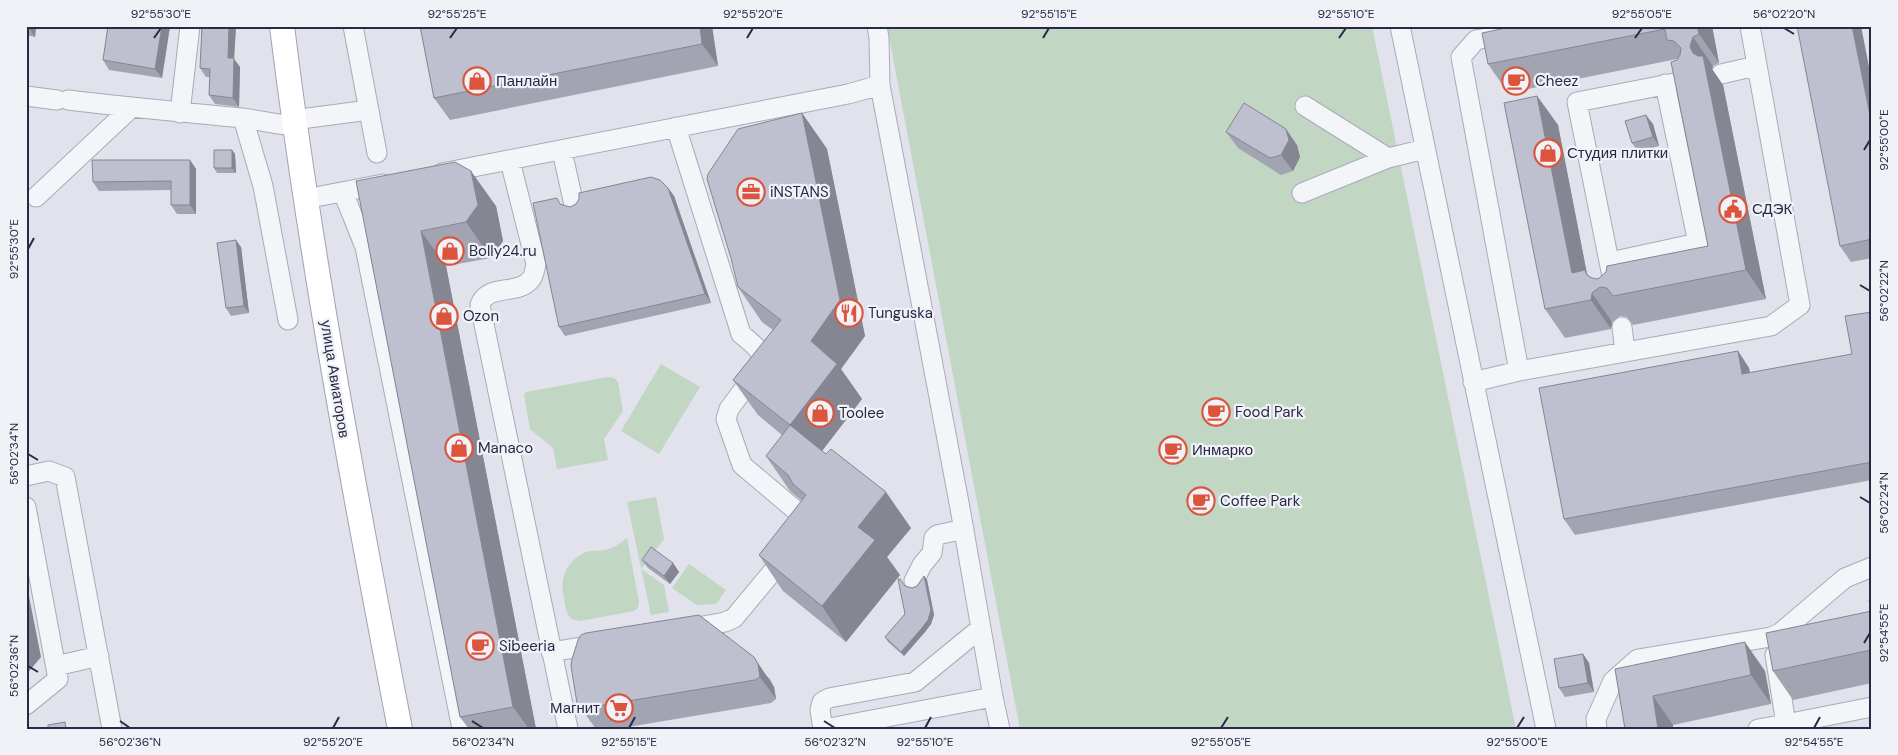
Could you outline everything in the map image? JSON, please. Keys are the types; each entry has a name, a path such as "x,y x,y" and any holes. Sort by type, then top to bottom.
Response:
{"main road":[{"name":"улица Авиаторов","path":"282,26 305,199 346,448 400,729"}],"street":[{"path":"180,113 190,26"},
{"path":"352,26 377,153"},
{"path":"877,26 880,86 1000,729"},
{"path":"1400,26 1546,729"},
{"path":"1519,371 1461,57 1476,40 1522,29 1549,26"},
{"path":"1473,382 1519,371 1771,326 1800,305 1750,26"},
{"path":"1721,74 1756,66"},
{"path":"1616,297 1577,102 1690,80"},
{"path":"1610,262 1698,243 1665,84"},
{"path":"422,177 562,151 880,86"},
{"path":"26,96 243,118 268,123 294,123 368,110"},
{"path":"1305,106 1388,158"},
{"path":"36,197 131,108"},
{"path":"243,118 263,186 288,320"},
{"path":"667,632 725,622 734,618 805,532 807,526 806,519 742,465 726,419 729,409 762,365 763,359 761,352 741,334 676,127"},
{"path":"1302,193 1388,158 1425,149"},
{"path":"562,151 574,205"},
{"path":"510,161 536,264 532,279 522,287 487,294 482,299 480,305 568,729"},
{"path":"305,199 402,181"},
{"path":"343,192 365,247 462,729"},
{"path":"1622,327 1625,352"},
{"path":"26,476 49,471 65,477 112,729"},
{"path":"26,507 58,679 26,705"},
{"path":"914,581 922,565 932,553 934,538 937,535 964,529"},
{"path":"1776,635 1845,578 1872,567"},
{"path":"1597,729 1596,718 1612,682 1638,658 1776,635 1817,626"},
{"path":"981,628 915,682 829,698 822,702 820,710 823,729 993,697"},
{"path":"1776,635 1786,724"},
{"path":"551,652 619,640"},
{"path":"56,666 99,656"},
{"path":"1758,729 1872,707"}],"green space":[{"path":"887,26 1372,26 1516,729 1020,729"},
{"path":"661,364 700,387 659,454 621,431"},
{"path":"608,377 614,378 618,382 623,411 604,439 608,460 557,469 553,448 530,429 524,395 526,392"},
{"path":"656,497 664,539 641,569 627,502"},
{"path":"627,538 639,602 638,608 634,611 580,621 571,619 566,610 562,587 564,574 570,564 586,552 609,549"},
{"path":"689,564 726,590 716,604 697,605 672,588"},
{"path":"641,569 664,585 669,612 651,615"}],"building":[{"path":"108,26 162,26 155,69 103,60"},
{"path":"202,26 229,26 228,58 234,58 233,98 209,95 210,69 200,68"},
{"path":"420,26 700,26 702,44 434,98"},
{"path":"1515,26 1697,26 1699,34 1693,37 1690,47 1693,53 1703,56 1746,270 1613,296 1607,288 1600,287 1592,293 1591,300 1545,309 1504,103 1537,96 1572,273 1585,270 1587,275 1598,279 1606,272 1607,266 1708,246 1671,62 1677,60 1681,48 1674,41 1667,40 1665,29 1488,64 1482,33"},
{"path":"1797,26 1852,26 1872,125 1872,239 1840,246"},
{"path":"1244,103 1286,129 1289,140 1281,155 1270,158 1226,132"},
{"path":"802,113 840,300 811,341 837,364 790,425 733,380 781,320 738,287 707,179 708,174 738,129"},
{"path":"1646,115 1653,137 1632,143 1625,121"},
{"path":"214,150 232,150 232,168 214,168"},
{"path":"92,160 190,160 190,205 171,205 171,181 93,182"},
{"path":"455,162 471,171 478,205 466,222 421,231 513,707 460,717 356,181"},
{"path":"651,177 660,180 668,188 705,294 559,327 533,203 557,198 560,204 570,207 576,204 579,199 579,193"},
{"path":"236,240 244,306 226,308 217,243"},
{"path":"1872,312 1872,462 1564,519 1539,388 1738,351 1742,374 1852,354 1845,316"},
{"path":"790,425 826,454 831,449 886,492 858,527 875,540 822,606 759,555 806,495 793,484 788,475 766,456"},
{"path":"651,547 673,563 664,576 642,560"},
{"path":"924,576 931,610 928,620 901,652 885,637 905,614 898,579 905,586 912,588 917,586"},
{"path":"1872,599 1872,611 1869,600"},
{"path":"1872,611 1872,651 1773,671 1766,633"},
{"path":"699,615 754,657 758,664 760,677 755,680 586,708 581,707 577,703 571,666 581,635"},
{"path":"1745,642 1751,675 1653,696 1658,729 1625,729 1615,669"},
{"path":"1583,654 1588,683 1559,688 1554,659"},
{"path":"65,722 66,729 48,729 48,725"}],"place":[{"name":"Панлайн","path":"477,81"},
{"name":"Cheez","path":"1516,81"},
{"name":"Студия плитки","path":"1548,153"},
{"name":"iNSTANS","path":"751,192"},
{"name":"СДЭК","path":"1733,209"},
{"name":"Bolly24.ru","path":"450,251"},
{"name":"Tunguska","path":"849,313"},
{"name":"Ozon","path":"444,316"},
{"name":"Food Park","path":"1216,412"},
{"name":"Toolee","path":"820,413"},
{"name":"Manaco","path":"459,448"},
{"name":"Инмарко","path":"1173,450"},
{"name":"Coffee Park","path":"1201,501"},
{"name":"Sibeeria","path":"480,646"},
{"name":"Магнит","path":"619,708"}]}
